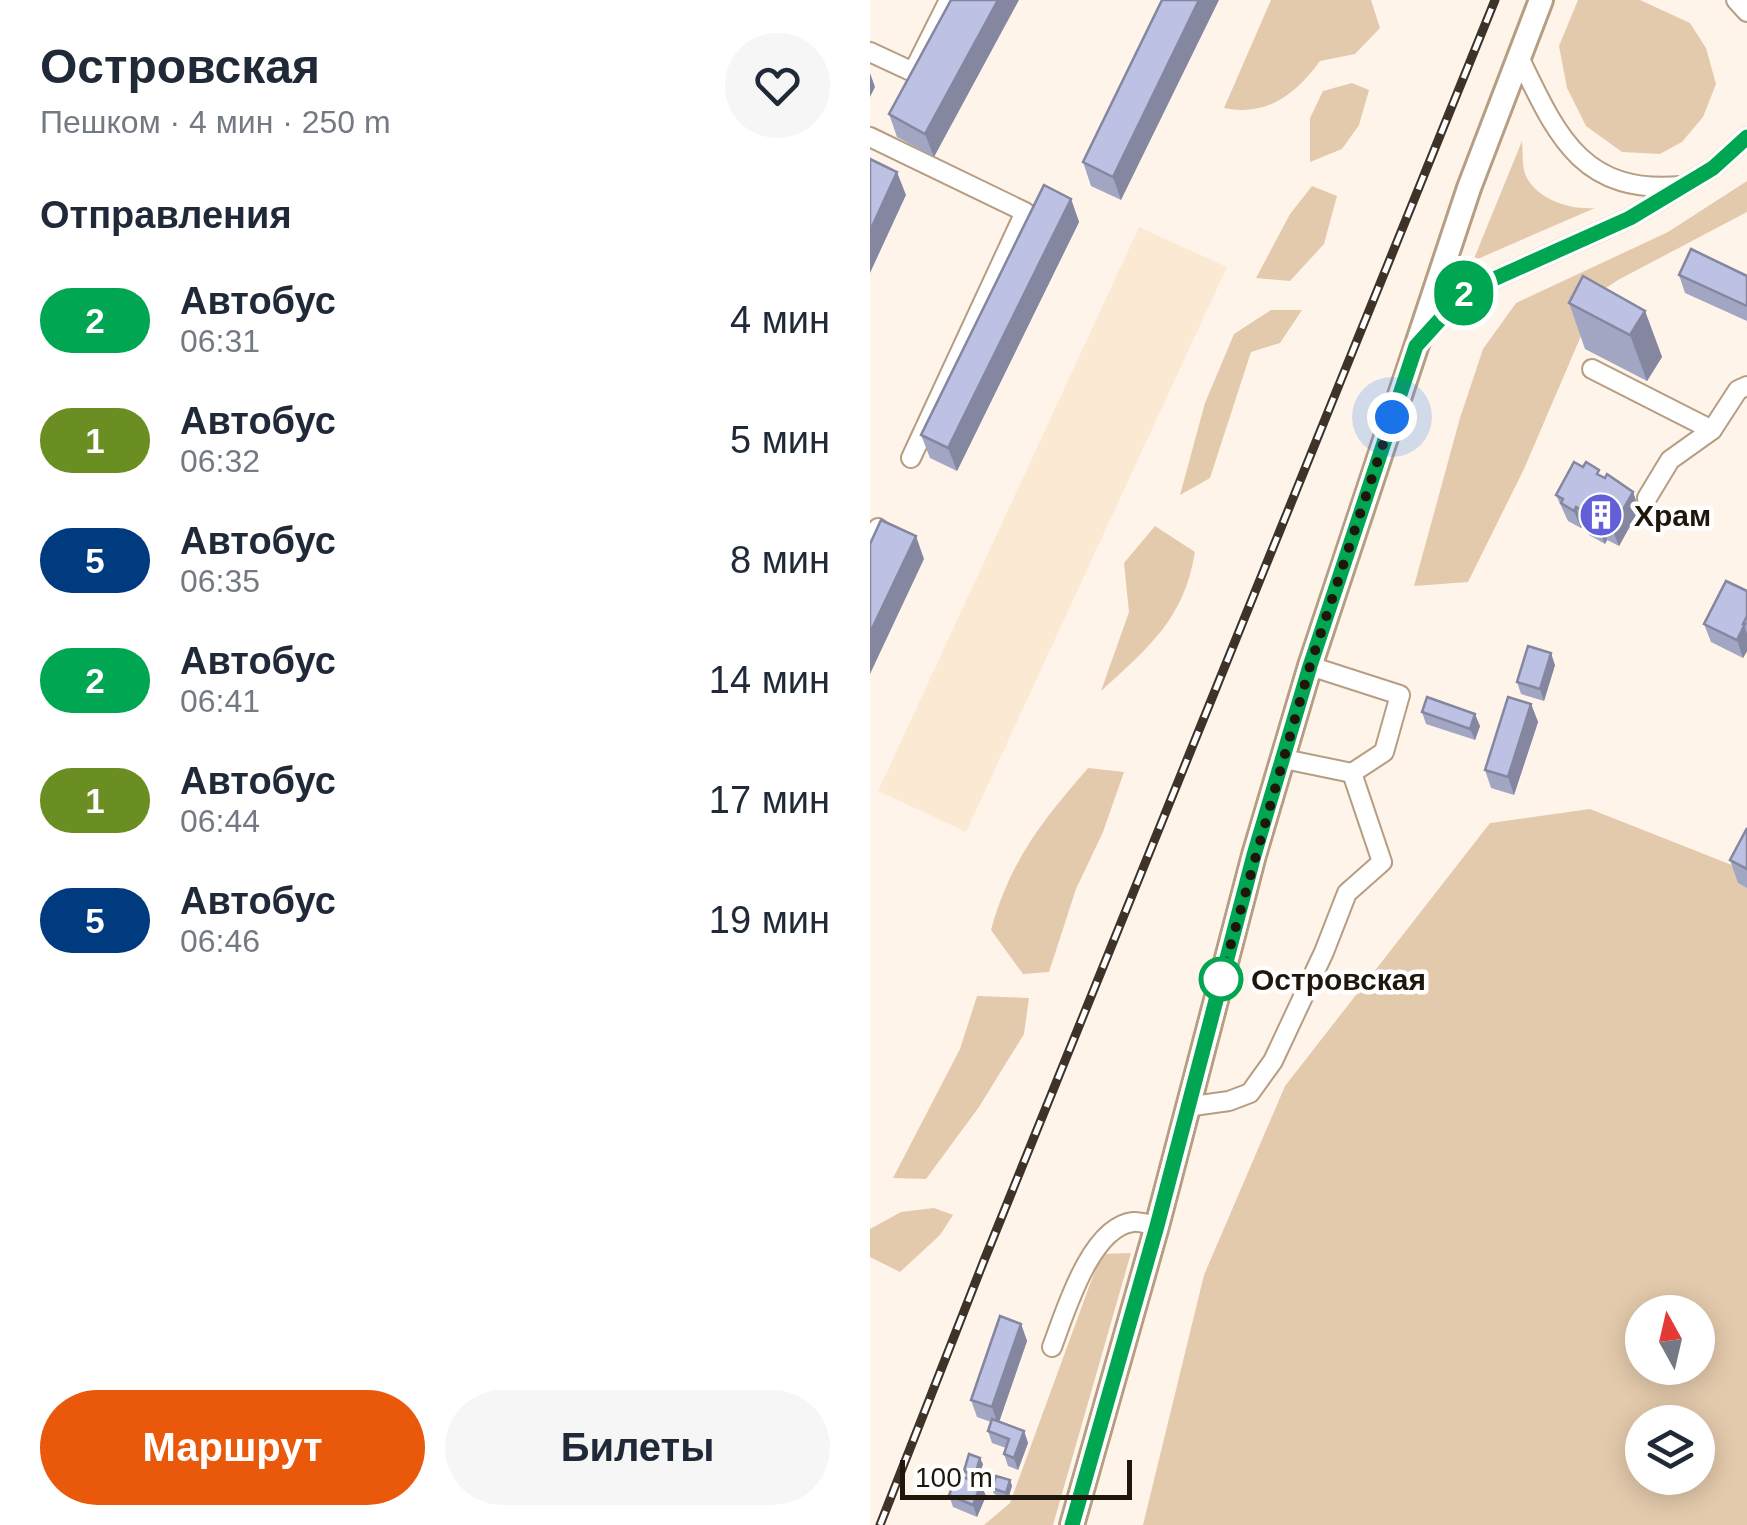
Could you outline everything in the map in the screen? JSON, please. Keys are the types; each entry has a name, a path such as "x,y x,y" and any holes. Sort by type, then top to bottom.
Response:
{"main road":[{"path":"1072,1525 1157,1226 1254,855 1310,666 1416,346 1541,0"}],"street":[{"path":"870,52 909,81 949,0"},
{"path":"1736,0 1747,12"},
{"path":"1518,55 1550,122 1583,162 1617,181 1634,185 1686,185"},
{"path":"878,134 1026,212 911,458"},
{"path":"1416,346 1465,292 1630,218 1713,168 1747,137"},
{"path":"1592,369 1712,430"},
{"path":"1647,498 1670,460 1712,430 1738,390 1747,386"},
{"path":"1284,759 1352,773 1384,752 1400,695 1310,666"},
{"path":"1186,1107 1230,1101 1250,1092 1273,1061 1347,893 1382,862 1352,773"},
{"path":"1052,1346 1086,1264 1111,1232 1132,1222 1157,1226"}],"shaded area":[{"path":"1271,0 1371,0 1380,28 1355,54 1320,61 1301,84 1279,100 1254,109 1224,108"},
{"path":"1578,0 1640,0 1690,23 1706,48 1716,84 1703,117 1682,142 1660,154 1622,152 1586,126 1567,88 1559,46"},
{"path":"1352,83 1369,90 1359,125 1342,149 1310,162 1310,118 1323,91"},
{"path":"1522,141 1525,174 1537,191 1565,205 1595,208 1473,261"},
{"path":"1747,181 1747,212 1586,301 1581,336 1524,469 1468,582 1414,586 1483,349 1516,303 1668,232"},
{"path":"1312,186 1337,196 1324,244 1290,281 1256,278 1290,214"},
{"path":"1139,227 1227,267 966,832 878,791"},
{"path":"1271,310 1302,310 1280,343 1251,352 1210,478 1180,495 1205,403 1234,334"},
{"path":"1155,526 1195,552 1190,575 1162,630 1101,691 1129,612 1124,563"},
{"path":"1088,768 1124,772 1103,832 1076,889 1049,972 1023,974 991,930 1008,883 1029,843"},
{"path":"1590,809 1747,871 1747,1525 1143,1525 1204,1275 1285,1086 1490,823"},
{"path":"977,996 1029,998 1024,1034 979,1107 926,1179 893,1178 960,1049"},
{"path":"934,1208 953,1215 940,1235 900,1272 870,1257 870,1229 901,1212"},
{"path":"1131,1253 1053,1525 984,1525 1010,1503 1101,1254"}],"building":[{"path":"951,0 998,0 925,134 889,114"},
{"path":"1162,0 1199,0 1113,177 1083,162"},
{"path":"870,159 897,172 870,231"},
{"path":"1044,185 1071,199 948,448 921,435"},
{"path":"1691,249 1747,276 1747,306 1679,275"},
{"path":"1583,276 1645,311 1630,335 1569,303"},
{"path":"1574,462 1583,467 1586,462 1599,470 1597,474 1605,478 1607,474 1633,492 1612,529 1582,518 1585,512 1576,507 1574,511 1556,495"},
{"path":"881,520 916,536 870,633 870,544"},
{"path":"1726,581 1747,591 1747,616 1737,640 1704,624"},
{"path":"1528,646 1551,653 1540,689 1517,682"},
{"path":"1427,697 1475,714 1470,729 1422,712"},
{"path":"1508,697 1531,704 1508,777 1485,770"},
{"path":"1747,828 1747,869 1730,860"},
{"path":"1000,1316 1021,1324 992,1407 971,1400"},
{"path":"992,1419 1024,1431 1014,1458 1004,1454 1009,1439 988,1431"},
{"path":"969,1454 980,1458 975,1475 964,1471"},
{"path":"996,1476 1010,1480 1006,1493 992,1488"},
{"path":"963,1477 981,1484 973,1505 949,1495 955,1481 961,1483"}],"railway":[{"path":"880,1525 1495,0"}],"bus line":[{"name":"2","path":"1072,1525 1157,1226 1254,855 1310,666 1416,346 1465,292 1630,218 1713,168 1747,137"}],"place":[{"name":"Храм","path":"1601,515"},
{"name":"Островская","path":"1221,979"}],"route":[{"path":"1221,979 1310,666 1392,417"}]}
